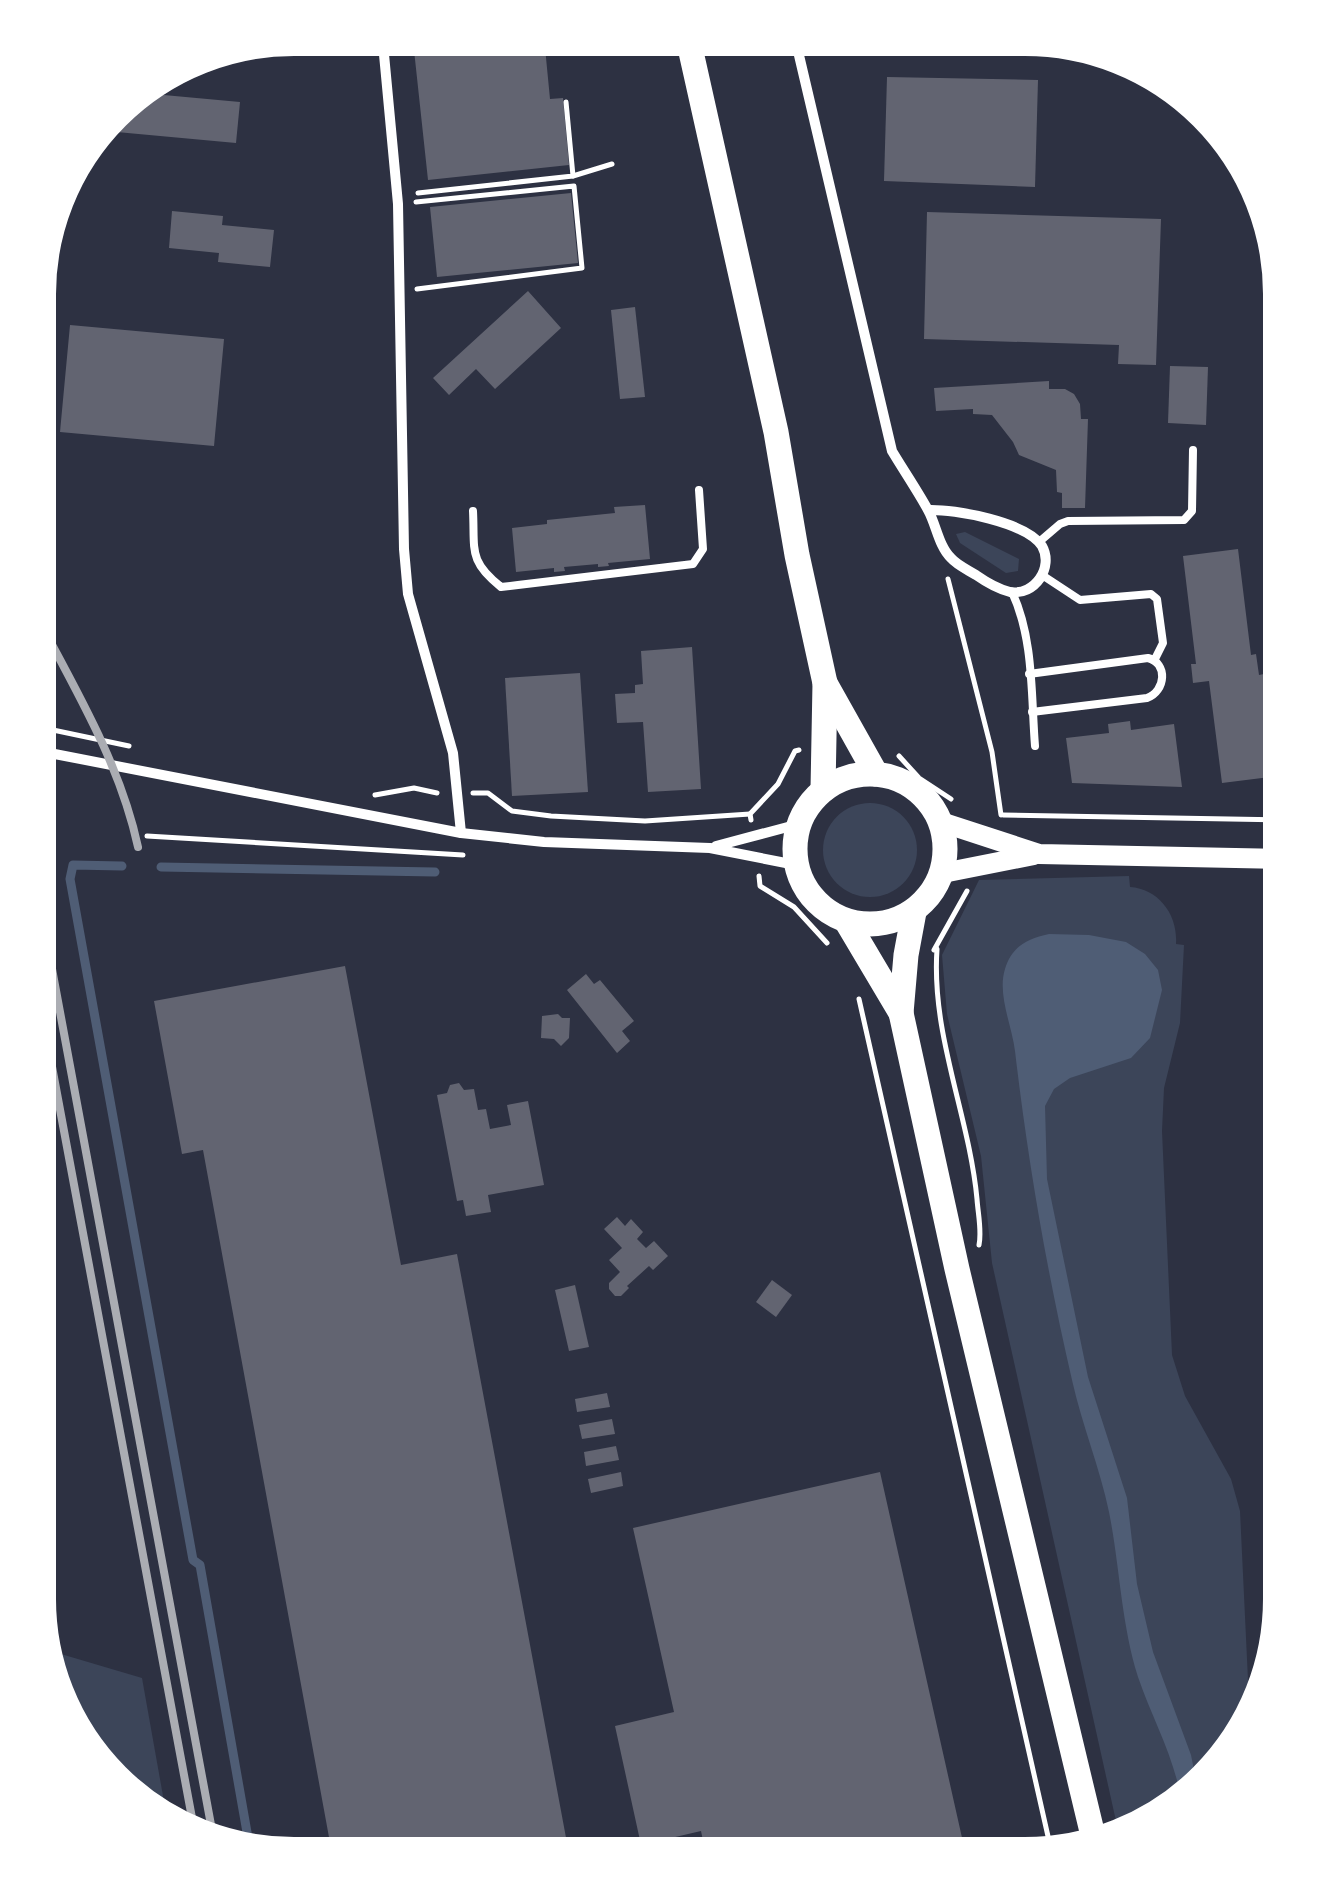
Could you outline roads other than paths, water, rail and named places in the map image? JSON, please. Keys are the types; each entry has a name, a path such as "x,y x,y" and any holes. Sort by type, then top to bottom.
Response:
{"main road":[{"path":"692,50 776,432 797,556 826,683 824,790"},
{"path":"826,683 876,774"},
{"path":"948,812 943,873 931,896 914,912 879,925 848,922 817,904 804,886 796,865 795,844 799,824 810,803 840,780 876,774 906,782 948,812 1039,854"},
{"path":"943,873 1039,854 1269,859"},
{"path":"914,912 901,1013 1093,1834"},
{"path":"848,922 901,1013"}],"street":[{"path":"798,50 892,451 928,510 949,558 983,580 1012,592 1030,588 1042,575 1046,560 1039,542 996,521 950,509 928,510"},
{"path":"384,51 398,204 408,594 453,754 460,833"},
{"path":"50,753 460,833 544,842 710,848 796,865"},
{"path":"710,848 799,824"}],"lane":[{"path":"1039,542 1068,521 1184,520 1192,511 1193,450"},
{"path":"473,512 476,562 500,587 694,564 702,549 699,490"},
{"path":"1042,575 1080,600 1151,594 1157,599 1162,643 1155,660"},
{"path":"1012,592 1019,608 1030,674 1035,746"},
{"path":"1030,674 1148,658 1161,666 1162,688 1157,694 1032,712"}],"waterway":[{"path":"122,866 73,865 70,879 193,1560 200,1565 248,1838"},
{"path":"161,867 435,872"}],"railway":[{"path":"50,641 108,755 138,847"},
{"path":"50,958 212,1829"},
{"path":"50,1056 193,1821"}]}
